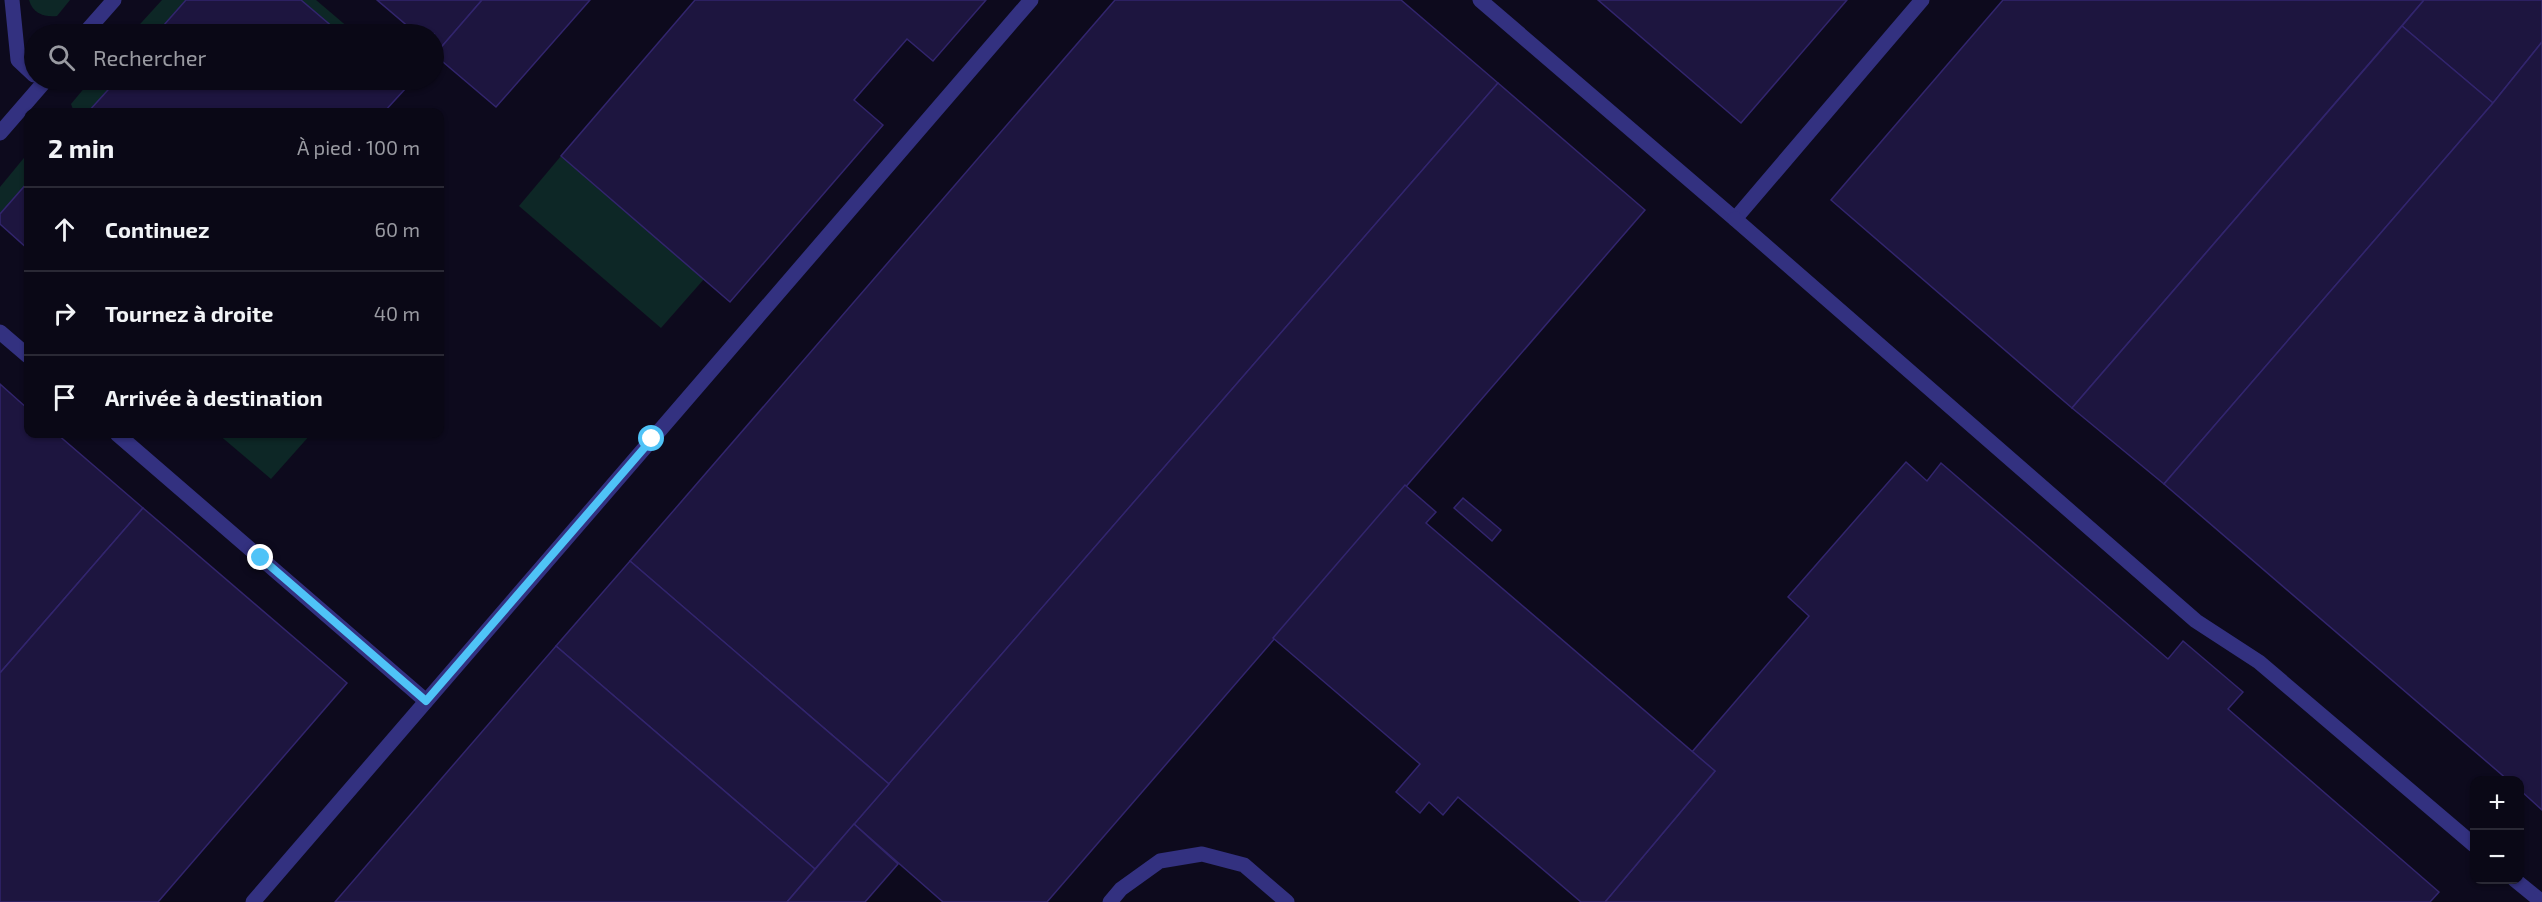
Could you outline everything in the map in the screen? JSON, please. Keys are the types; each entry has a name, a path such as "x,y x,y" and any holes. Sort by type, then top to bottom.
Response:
{"lane":[{"path":"12,0 18,60 24,65"},
{"path":"93,24 114,0"},
{"path":"254,902 1031,0"},
{"path":"1480,0 2196,621 2259,662 2470,841"},
{"path":"1735,219 1922,0"},
{"path":"0,133 33,90"},
{"path":"0,332 24,353"},
{"path":"122,438 426,701"},
{"path":"1110,902 1121,889 1160,861 1202,854 1244,865 1287,902"},
{"path":"2521,884 2542,902"}],"green space":[{"path":"29,0 70,0 57,16 52,16 43,15 33,9"},
{"path":"162,0 186,0 165,24 140,24"},
{"path":"301,0 316,0 344,24 329,24"},
{"path":"83,90 108,90 92,108 72,108 71,104"},
{"path":"561,156 704,279 661,328 519,206"},
{"path":"24,158 24,187 0,214 0,187"},
{"path":"223,438 307,438 271,479"}],"building":[{"path":"186,0 301,0 329,24 165,24"},
{"path":"377,0 482,0 444,44 444,24 405,24"},
{"path":"482,0 590,0 496,107 444,63 444,44"},
{"path":"695,0 986,0 933,61 907,39 854,100 883,125 730,302 561,156"},
{"path":"1115,0 1401,0 1498,83 889,784 630,561"},
{"path":"1598,0 1847,0 1741,123"},
{"path":"2003,0 2424,0 2072,408 1831,200"},
{"path":"2424,0 2542,0 2542,42 2493,103 2402,26"},
{"path":"2402,26 2493,103 2164,484 2072,408"},
{"path":"2542,42 2542,810 2524,794 2524,776 2503,776 2164,484 2493,103"},
{"path":"1498,83 1645,210 1047,902 943,902 854,824"},
{"path":"108,90 404,90 388,108 92,108"},
{"path":"24,187 24,245 0,224 0,214"},
{"path":"0,384 24,405 24,438 62,438 143,508 0,673"},
{"path":"1906,462 1927,481 1941,463 2168,659 2183,641 2243,692 2228,709 2439,892 2430,902 1605,902 1715,771 1692,752 1809,616 1788,597"},
{"path":"1405,485 1436,512 1426,523 1715,771 1605,902 1581,902 1458,797 1443,815 1429,802 1420,813 1396,792 1420,764 1273,638"},
{"path":"1463,498 1501,530 1492,541 1454,508"},
{"path":"143,508 347,683 158,902 0,902 0,673"},
{"path":"630,561 889,784 815,869 556,646"},
{"path":"556,646 815,869 787,902 335,902"},
{"path":"854,824 898,864 865,902 787,902"}],"route":[{"path":"261,558 426,701 652,439"}]}
